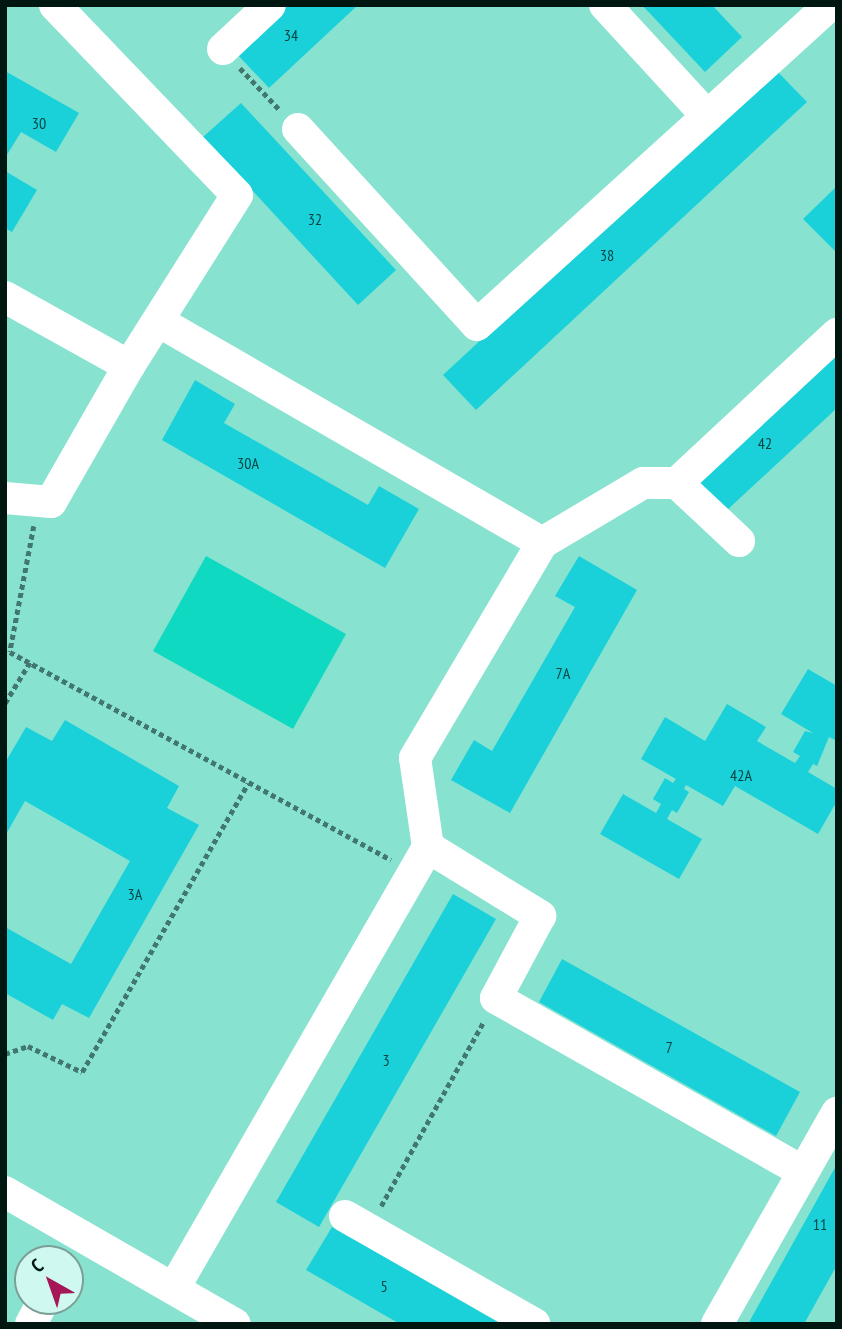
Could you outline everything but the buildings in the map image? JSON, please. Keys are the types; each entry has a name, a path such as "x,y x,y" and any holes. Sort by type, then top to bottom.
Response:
{"street":[{"path":"5,498 51,502 129,366 237,195 55,5"},
{"path":"223,49 270,5"},
{"path":"605,5 707,116"},
{"path":"298,129 477,325 830,5"},
{"path":"5,297 129,366"},
{"path":"158,321 542,543"},
{"path":"174,1288 420,859 415,758 542,543 643,483 677,483 837,334"},
{"path":"677,483 739,541"},
{"path":"420,859 540,916 496,998 803,1172"},
{"path":"717,1324 837,1113"},
{"path":"5,1192 70,1245"},
{"path":"357,1223 534,1324"},
{"path":"84,1252 174,1288 235,1324"}],"path":[{"path":"223,49 298,129"},
{"path":"37,501 10,652 248,783 420,859"},
{"path":"5,703 30,662"},
{"path":"5,1054 28,1046 82,1072 248,783"},
{"path":"357,1223 496,998"}],"green space":[{"path":"206,556 346,634 293,729 153,651"}]}
